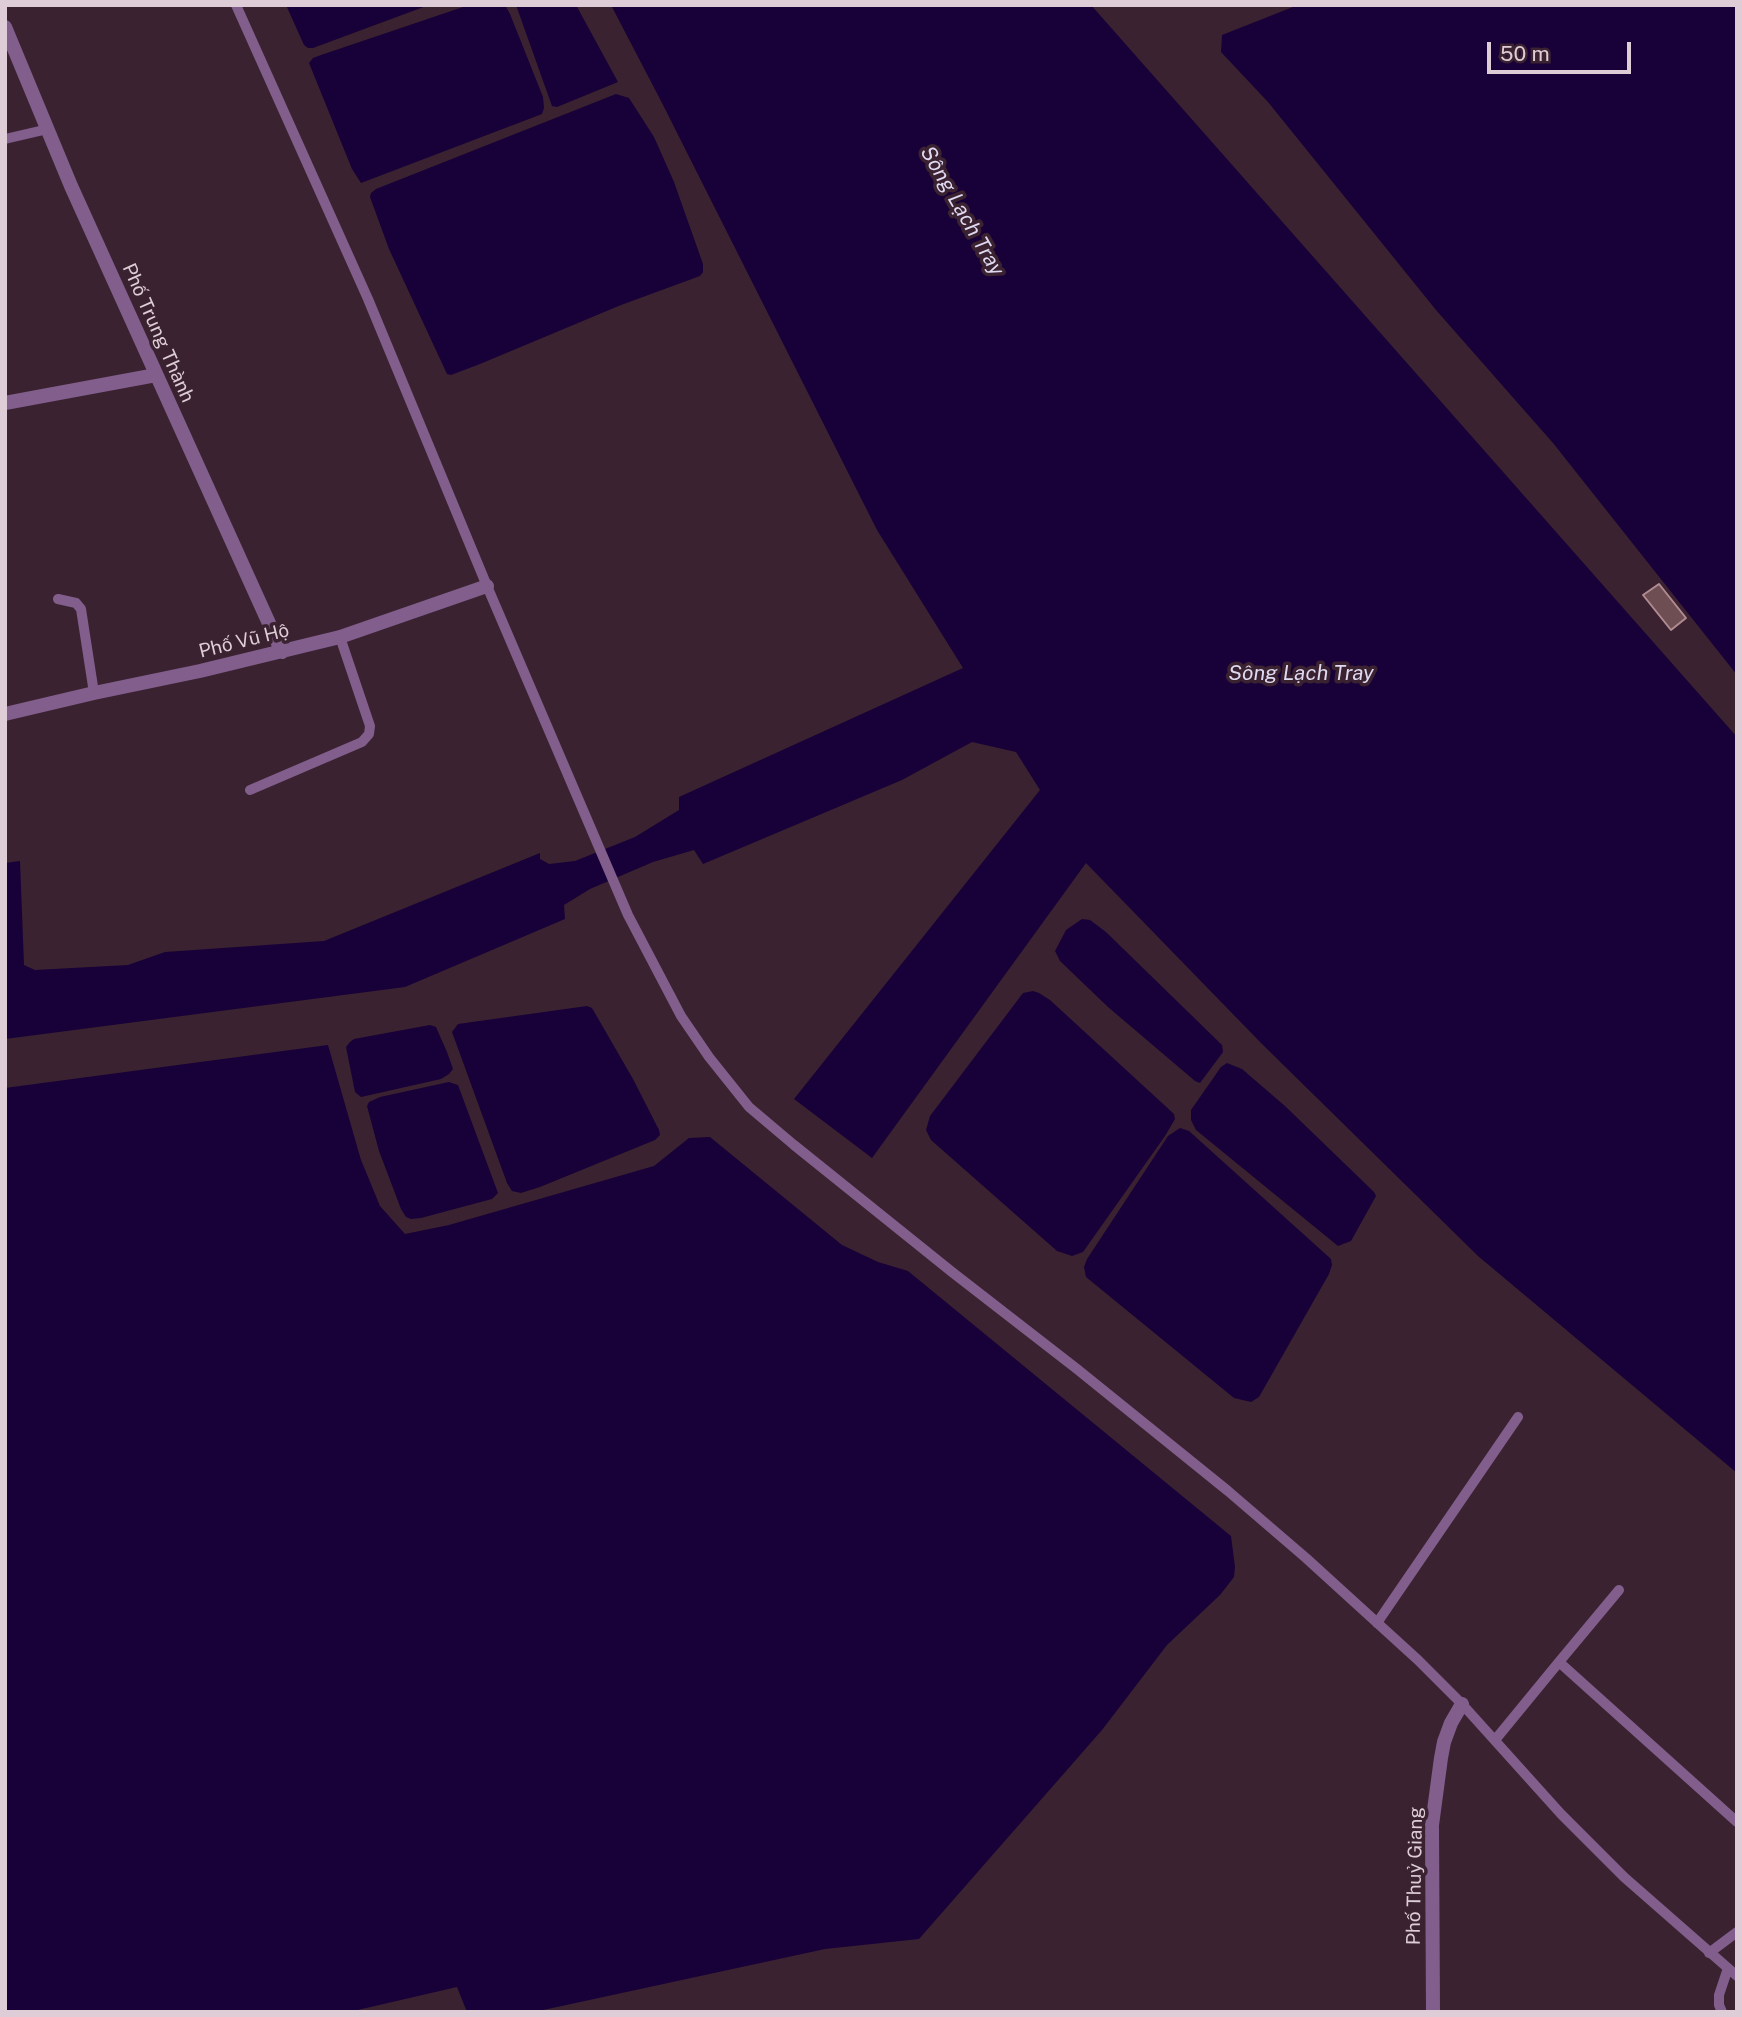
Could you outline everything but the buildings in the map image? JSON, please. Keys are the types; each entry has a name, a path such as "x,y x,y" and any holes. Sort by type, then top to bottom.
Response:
{"street":[{"name":"Phố Trung Thành","path":"5,27 71,186 282,652"},
{"path":"5,403 156,375"},
{"name":"Phố Vũ Hộ","path":"5,714 337,638 487,586"},
{"name":"Phố Thuỷ Giang","path":"1433,2012 1432,1825 1442,1750 1451,1723 1462,1704"}],"lane":[{"path":"236,5 368,299 628,915 681,1016 709,1057 749,1107 1228,1491 1377,1623 1462,1704 1561,1814 1624,1877 1732,1972 1719,1995 1722,2012"},
{"path":"5,139 48,130"},
{"path":"58,598 76,603 81,609 94,693"},
{"path":"250,790 362,742 369,734 370,726 337,638"},
{"path":"1377,1623 1518,1417"},
{"path":"1495,1740 1619,1590"},
{"path":"1559,1662 1737,1822"},
{"path":"1709,1953 1737,1932"}],"water":[{"path":"286,5 429,5 308,48 304,45"},
{"path":"469,5 505,5 543,97 542,114 361,183 352,169 309,63 321,55"},
{"path":"516,5 576,5 618,82 557,107 552,106"},
{"name":"Sông Lạch Tray","path":"611,5 1091,5 1737,737 1737,1473 1478,1256 1262,1044 1086,863 872,1158 794,1099 1040,790 1016,752 972,742 902,780 703,864 694,850 653,862 590,889 564,905 565,919 405,987 5,1039 5,863 20,861 24,965 35,970 128,965 165,952 324,941 540,853 540,859 549,864 575,861 635,837 679,810 679,797 963,668 877,530"},
{"path":"1298,5 1737,5 1737,675 1553,443 1436,310 1268,102 1221,52 1222,35"},
{"path":"616,94 629,98 654,137 674,182 703,264 703,272 700,276 621,305 480,364 451,375 447,374 389,249 370,197 371,193"},
{"path":"1082,919 1090,920 1106,932 1222,1045 1223,1052 1200,1083 1108,1007 1060,961 1055,951 1066,930"},
{"path":"1033,991 1050,1000 1174,1114 1175,1119 1083,1252 1072,1256 1057,1251 931,1140 926,1130 930,1116 1023,993"},
{"path":"587,1006 592,1008 633,1079 660,1135 655,1140 540,1187 521,1193 512,1191 452,1032 458,1024"},
{"path":"430,1025 436,1027 447,1052 453,1069 449,1074 441,1079 361,1097 355,1092 346,1047 350,1042 354,1039"},
{"path":"328,1045 361,1160 380,1206 405,1234 449,1225 654,1166 689,1138 710,1137 842,1245 878,1262 908,1271 1231,1536 1234,1577 1220,1595 1167,1645 1102,1730 919,1939 825,1949 534,2012 467,2012 457,1987 349,2012 5,2012 5,1088"},
{"path":"1227,1063 1242,1069 1285,1106 1374,1192 1376,1196 1351,1241 1338,1246 1196,1130 1191,1120 1191,1110 1221,1067"},
{"path":"449,1082 458,1085 498,1193 492,1199 411,1219 406,1217 401,1209 379,1151 367,1106 369,1102 380,1097"},
{"path":"1180,1128 1189,1131 1331,1259 1329,1274 1259,1397 1251,1402 1234,1398 1086,1277 1084,1267 1087,1259 1168,1136"}]}
